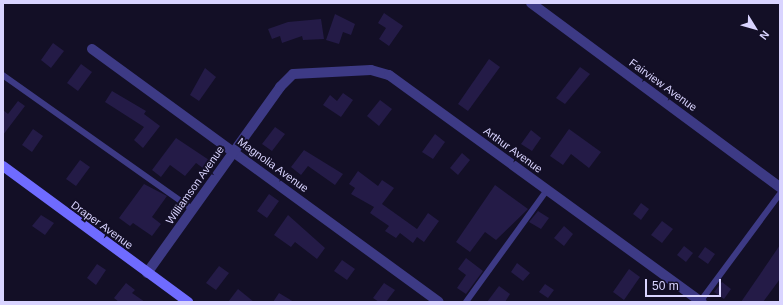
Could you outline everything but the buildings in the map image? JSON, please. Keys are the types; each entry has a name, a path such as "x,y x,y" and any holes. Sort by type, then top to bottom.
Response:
{"street":[{"name":"Fairview Avenue","path":"531,3 780,187"},
{"name":"Magnolia Avenue","path":"92,49 439,302"},
{"name":"Arthur Avenue","path":"293,74 371,70 389,75 701,302"},
{"name":"Williamson Avenue","path":"147,273 233,151 293,74"},
{"name":"Draper Avenue","path":"3,166 188,302"}],"lane":[{"path":"3,75 192,210"},
{"path":"466,302 548,190"},
{"path":"701,302 780,194"}]}
